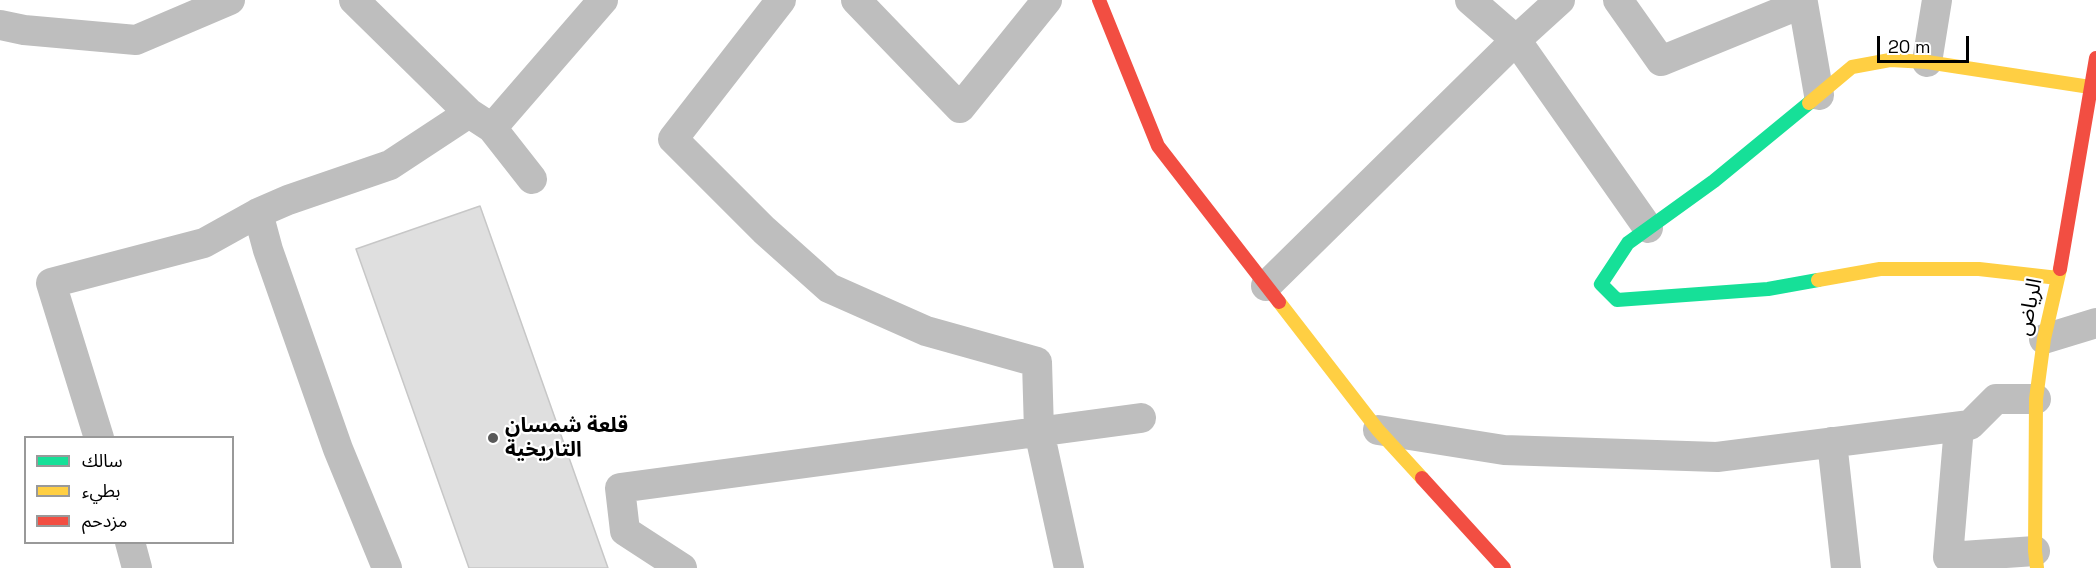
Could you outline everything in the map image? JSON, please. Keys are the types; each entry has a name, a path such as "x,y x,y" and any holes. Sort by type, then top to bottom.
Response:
{"street":[{"path":"0,25 24,30 136,40 230,0"},
{"path":"354,0 481,121 532,179"},
{"path":"98,436 51,283 204,243 258,213 288,200 390,165 481,121 603,0"},
{"path":"781,0 673,139 764,230 829,288 926,331 1037,362 1039,431 1069,568"},
{"path":"856,0 960,108 1047,0"},
{"path":"1099,0 1158,146 1378,430 1504,568"},
{"path":"1470,0 1516,40 1648,228"},
{"path":"1266,286 1516,40 1560,0"},
{"path":"1618,0 1661,61 1802,1 1819,94"},
{"path":"1928,62 1937,0"},
{"name":"الرياض","path":"2036,560 2036,399 2044,339 2058,278 2096,58"},
{"path":"2058,278 1979,269 1880,269 1768,289 1617,300 1601,284 1628,243 1714,181 1852,67 1890,60 1928,62 2090,87"},
{"path":"258,213 268,250 338,449 387,568"},
{"path":"2044,339 2096,323"},
{"path":"1378,430 1504,450 1718,457 1970,425 1996,399 2036,399"},
{"path":"682,568 625,531 620,488 1141,418"},
{"path":"1959,427 1943,562 2036,560"},
{"path":"1832,442 1846,568"},
{"path":"130,544 137,568"}],"building":[{"path":"480,206 608,568 469,568 356,249"}],"traffic: fast":[{"path":"1809,103 1714,181 1628,243 1601,284 1617,300 1768,289 1818,280"}],"traffic: slow":[{"path":"1809,103 1852,67 1890,60 1927,62 2090,87"},
{"path":"1818,280 1880,269 1979,269 2058,278"},
{"path":"2037,568 2035,551 2036,399 2044,339 2060,269"},
{"path":"1279,302 1378,430 1422,478"}],"traffic: jam":[{"path":"1099,0 1158,146 1279,302"},
{"path":"2060,269 2096,58"},
{"path":"1422,478 1504,568"}],"place":[{"name":"قلعة شمسان التاريخية","path":"493,438"}]}
